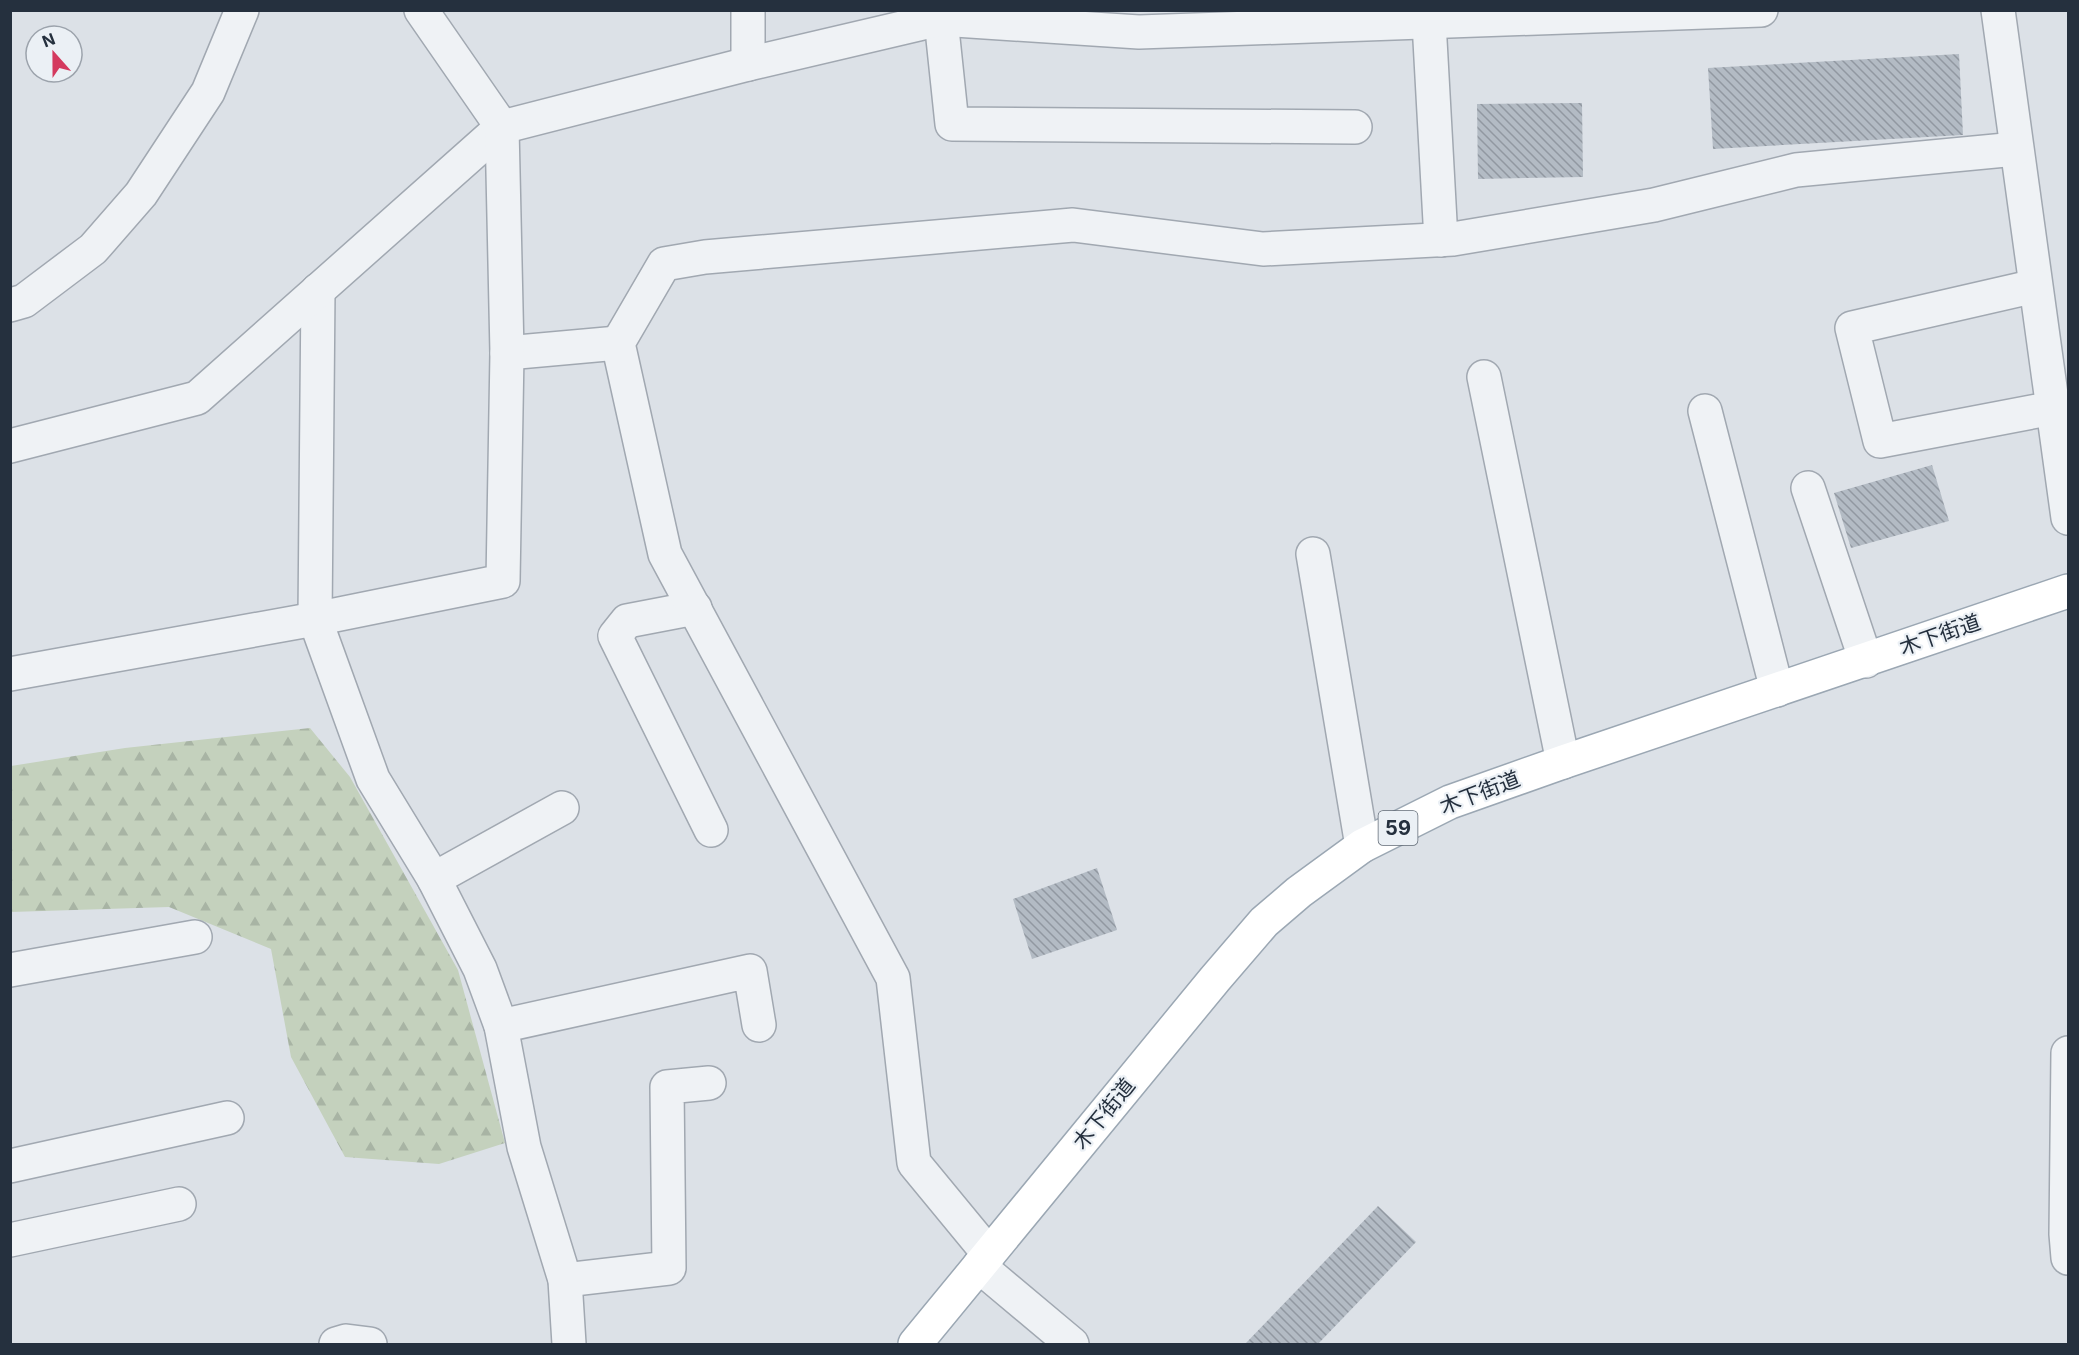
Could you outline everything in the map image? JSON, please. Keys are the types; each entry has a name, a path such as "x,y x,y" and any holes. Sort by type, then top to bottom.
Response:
{"main road":[{"name":"木下街道","path":"915,1344 1215,978 1264,922 1299,892 1362,846 1450,802 2068,591"}],"street":[{"path":"10,305 24,301 93,249 141,194 208,92 242,10"},
{"path":"10,674 315,619 503,581 507,353 502,128 421,10"},
{"path":"748,10 748,64"},
{"path":"10,446 197,398 502,128 940,15 1139,32 1761,10"},
{"path":"1998,10 2068,519"},
{"path":"940,15 952,124 1355,127"},
{"path":"1429,22 1441,240"},
{"path":"1071,1344 984,1260 914,1163 893,978 665,554 618,343 664,264 705,257 1073,225 1263,249 1441,240 1654,205 1796,170 2016,149"},
{"path":"2035,286 1852,328 1880,441 2053,408"},
{"path":"318,290 315,619 373,778 434,879 480,969 501,1026 524,1147 565,1280 569,1344"},
{"path":"507,353 618,343"},
{"path":"1484,377 1563,762"},
{"path":"1705,411 1777,690"},
{"path":"1808,488 1866,661"},
{"path":"1313,554 1362,846"},
{"path":"694,608 627,621 615,636 711,830"},
{"path":"434,879 562,808"},
{"path":"10,970 195,937"},
{"path":"501,1026 750,971 759,1024"},
{"path":"2068,1053 2066,1234 2068,1258"},
{"path":"565,1280 669,1268 667,1087 709,1083"},
{"path":"10,1166 227,1118"},
{"path":"10,1240 179,1204"},
{"path":"336,1344 346,1341 370,1344"}],"green space":[{"path":"310,728 350,777 458,970 505,1143 439,1164 345,1157 291,1057 271,949 169,907 11,912 11,766 125,748"}],"building":[{"path":"1959,54 1963,135 1713,149 1708,68"},
{"path":"1582,103 1583,177 1478,179 1477,104"},
{"path":"1932,465 1949,521 1851,548 1834,493"},
{"path":"1097,868 1117,930 1032,959 1013,899"},
{"path":"1378,1206 1416,1242 1318,1344 1245,1344"}]}
